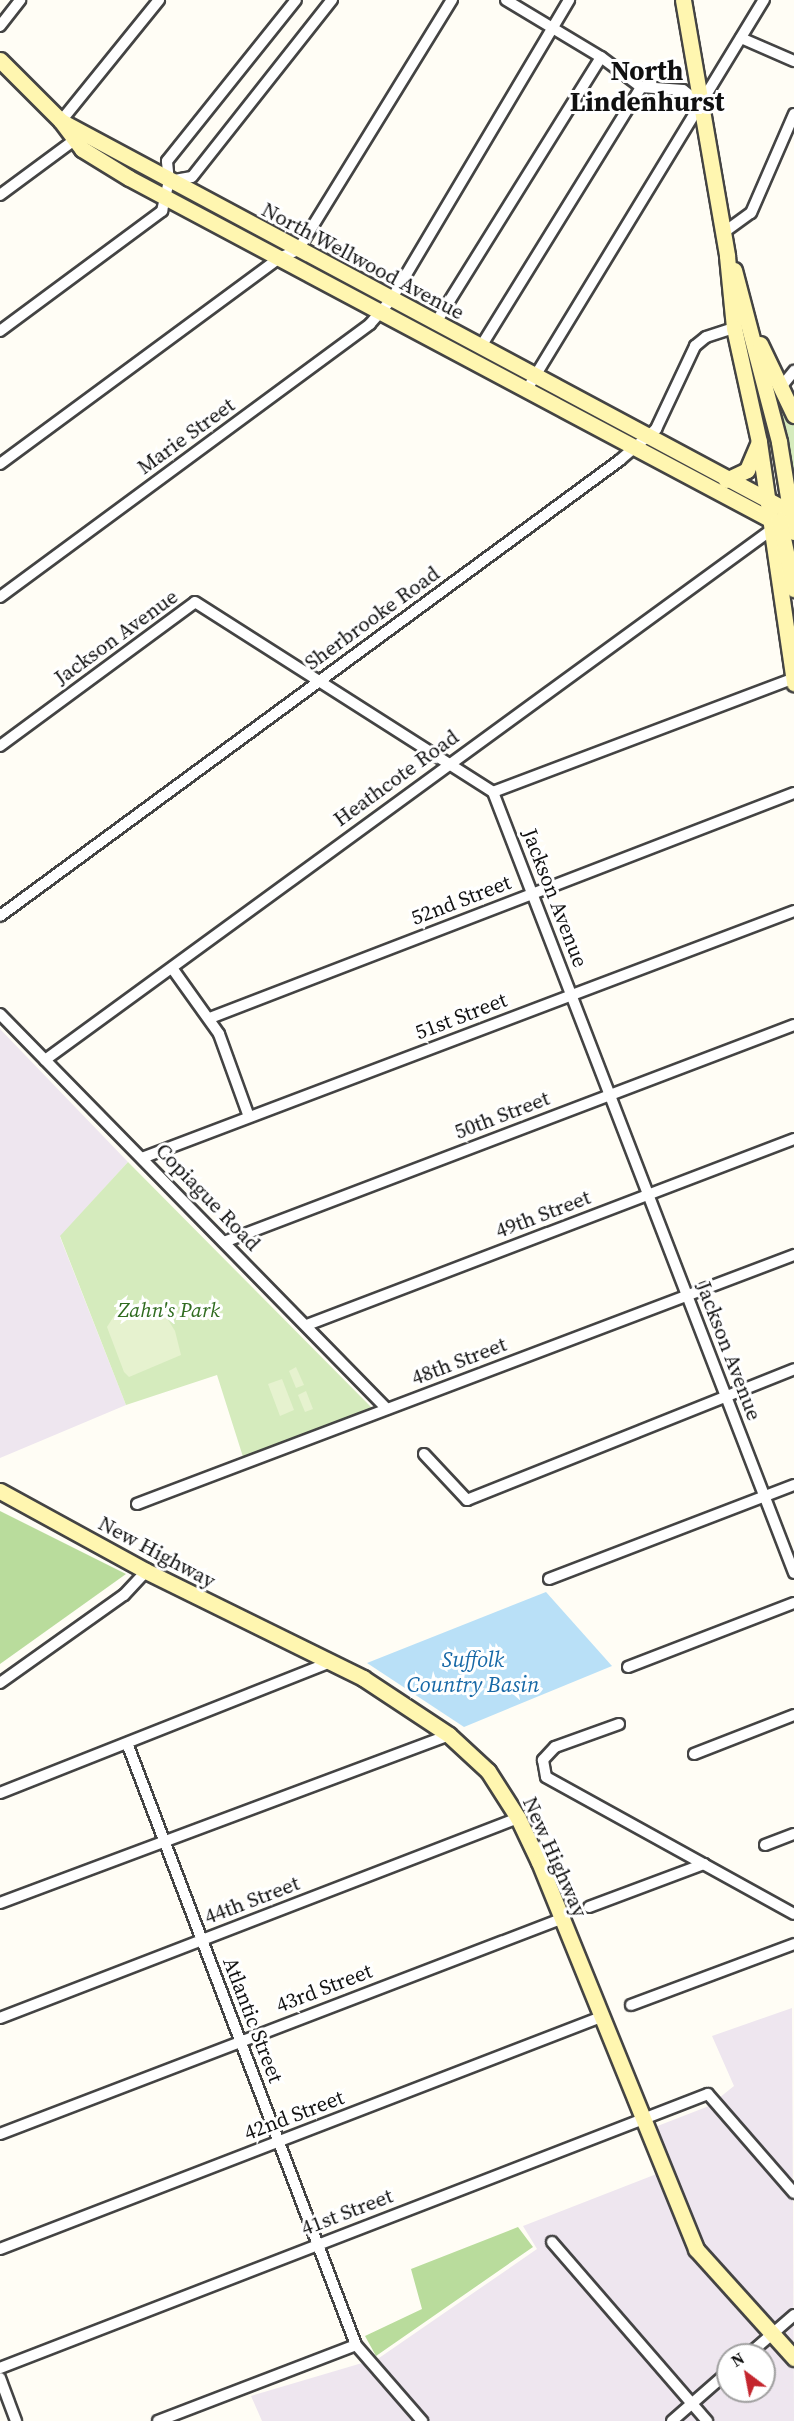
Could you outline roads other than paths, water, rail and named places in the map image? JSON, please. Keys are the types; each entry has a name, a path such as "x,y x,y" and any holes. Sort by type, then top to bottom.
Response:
{"main road":[{"path":"683,0 728,256 734,328 759,442 769,502"},
{"name":"North Wellwood Avenue","path":"1,62 61,122 165,198 526,391 640,442"},
{"name":"North Wellwood Avenue","path":"80,136 169,181 534,377 640,442"},
{"path":"728,256 739,279 779,442 786,525 794,683"},
{"path":"748,320 794,415"},
{"path":"640,442 786,525"},
{"path":"640,442 726,480 769,502 786,525 794,589"},
{"path":"726,480 747,470 759,442"},
{"name":"New Highway","path":"0,1491 146,1571 363,1678 449,1735 488,1771 518,1818 696,2249 770,2336 794,2358"}],"street":[{"path":"0,26 21,0"},
{"path":"61,122 159,0"},
{"path":"0,331 162,211 169,181 166,161 296,0"},
{"path":"169,181 192,177 332,0"},
{"path":"0,464 279,258 298,250 452,0"},
{"path":"506,0 601,57 641,87 683,90 701,104"},
{"name":"Marie Street","path":"0,597 316,365 380,313 391,300 554,29 569,0"},
{"path":"526,391 764,0"},
{"path":"741,38 794,61"},
{"path":"435,324 601,57"},
{"path":"480,348 641,87"},
{"path":"723,232 751,213 793,120"},
{"path":"0,195 80,136"},
{"name":"Sherbrooke Road","path":"0,916 319,682 640,442 656,429 695,346 706,337 734,328"},
{"path":"781,387 794,371"},
{"name":"Heathcote Road","path":"45,1060 450,763 786,525"},
{"name":"Jackson Avenue","path":"0,746 195,602 493,792 794,1573"},
{"path":"493,792 794,678"},
{"name":"52nd Street","path":"210,1018 794,793"},
{"name":"51st Street","path":"142,1158 794,911"},
{"path":"172,968 210,1018 249,1117"},
{"name":"Copiague Road","path":"0,1014 387,1409"},
{"name":"50th Street","path":"224,1242 794,1025"},
{"name":"49th Street","path":"307,1325 794,1139"},
{"name":"48th Street","path":"137,1504 794,1255"},
{"path":"424,1454 467,1500 794,1369"},
{"path":"549,1579 794,1485"},
{"path":"0,1683 124,1595 146,1571"},
{"path":"628,1666 794,1603"},
{"path":"0,1793 329,1662"},
{"path":"694,1754 794,1715"},
{"path":"619,1724 555,1747 543,1760 546,1777 794,1914"},
{"path":"0,1903 449,1735"},
{"name":"Atlantic Street","path":"127,1743 356,2344 422,2421"},
{"name":"44th Street","path":"0,2018 518,1818"},
{"path":"765,1845 794,1834"},
{"path":"589,1907 704,1864"},
{"name":"43rd Street","path":"0,2134 561,1919"},
{"path":"631,2005 794,1944"},
{"name":"42nd Street","path":"0,2249 601,2017"},
{"name":"41st Street","path":"0,2368 708,2094 794,2193"},
{"path":"552,2242 707,2421"},
{"path":"762,2343 794,2315"},
{"path":"158,2421 356,2344"},
{"path":"0,2378 16,2421"},
{"path":"672,2421 716,2383"}],"water":[{"name":"Suffolk Country Basin","path":"546,1592 612,1666 464,1727 367,1663"}],"district":[{"name":"North Lindenhurst","path":"647,86"}],"park label":[{"name":"Zahn's Park","path":"169,1310"}]}
